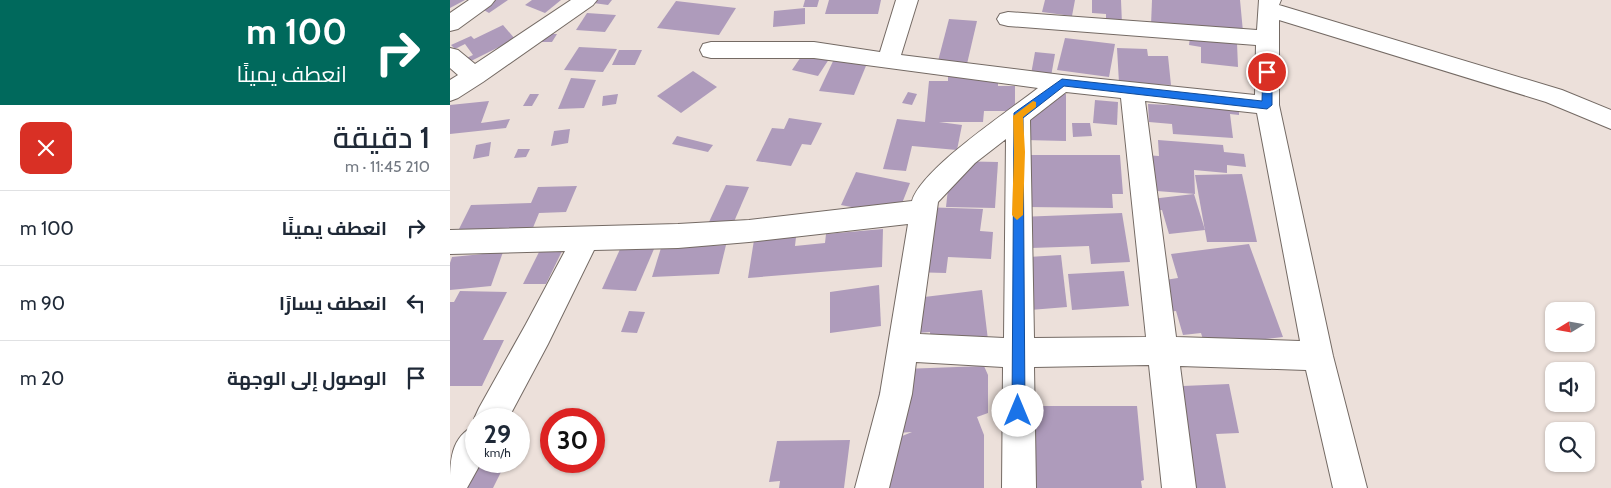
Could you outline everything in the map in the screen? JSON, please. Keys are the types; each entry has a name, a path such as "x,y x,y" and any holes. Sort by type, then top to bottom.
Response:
{"street":[{"path":"450,24 484,0"},
{"path":"450,92 586,0"},
{"path":"888,61 907,0"},
{"path":"1350,488 1318,356 1267,105 1269,5 1554,96 1611,120"},
{"path":"1008,19 1268,38"},
{"path":"711,50 814,50 1062,83 1267,105"},
{"path":"450,56 475,76"},
{"path":"872,488 896,394 926,198 939,182 966,156 1062,83"},
{"path":"1132,90 1179,488"},
{"path":"1018,116 1020,152 1017,205 1019,488"},
{"path":"450,242 678,236 749,231 923,211"},
{"path":"496,408 537,334 586,238"},
{"path":"903,346 1018,353 1162,352 1318,356"},
{"path":"450,484 465,459"}],"building":[{"path":"450,0 465,0 450,8"},
{"path":"482,0 508,0 489,13 475,5"},
{"path":"532,0 561,0 545,13 525,5"},
{"path":"588,0 612,0 608,5 586,2"},
{"path":"805,0 819,0 817,7 803,7"},
{"path":"829,0 881,0 878,14 825,14"},
{"path":"1045,0 1075,0 1072,16 1042,12"},
{"path":"1092,0 1121,0 1122,24 1106,24 1106,14 1092,13"},
{"path":"1152,0 1240,0 1243,32 1151,25"},
{"path":"676,1 736,8 719,35 657,28"},
{"path":"805,8 805,24 773,27 774,11"},
{"path":"587,13 616,15 605,32 576,30"},
{"path":"949,19 977,21 967,64 938,61"},
{"path":"503,25 515,39 465,64 462,60 473,55 465,44 455,49 451,45 471,36 474,39"},
{"path":"535,34 557,34 552,42 530,42"},
{"path":"1190,37 1237,43 1238,67 1201,63 1201,47 1189,45"},
{"path":"1065,38 1115,44 1109,77 1057,70"},
{"path":"579,47 617,49 603,72 564,70"},
{"path":"807,48 833,53 818,76 792,70"},
{"path":"1117,48 1147,49 1148,56 1168,56 1171,85 1119,83"},
{"path":"619,50 642,50 635,65 612,65"},
{"path":"1035,52 1055,54 1050,82 1030,80"},
{"path":"835,57 868,61 854,95 819,91"},
{"path":"693,71 717,87 681,113 657,96"},
{"path":"948,75 998,75 998,86 1015,86 1015,111 984,111 983,122 939,122 962,125 957,150 912,146 906,171 883,169 897,119 925,122 929,81 948,81"},
{"path":"571,78 596,80 584,108 558,109"},
{"path":"908,92 917,94 912,105 902,103"},
{"path":"530,94 539,94 532,106 523,106"},
{"path":"618,94 616,104 602,106 603,96"},
{"path":"1052,94 1066,94 1066,141 1025,140 1026,113"},
{"path":"1095,100 1118,102 1117,125 1093,123"},
{"path":"489,101 481,123 510,119 506,128 450,134 450,105"},
{"path":"1148,104 1239,108 1239,115 1230,114 1233,138 1173,134 1172,124 1149,122"},
{"path":"789,118 822,123 811,145 802,144 791,166 756,161 772,128 784,129"},
{"path":"1072,123 1090,123 1092,136 1073,137"},
{"path":"570,129 568,143 551,146 554,131"},
{"path":"677,136 713,145 708,152 672,144"},
{"path":"1158,140 1223,145 1224,152 1244,154 1246,167 1227,165 1227,173 1194,170 1195,194 1144,190 1143,155 1159,156"},
{"path":"491,142 489,156 473,159 476,145"},
{"path":"518,149 530,149 526,157 514,158"},
{"path":"1022,155 1120,155 1123,194 1112,194 1113,208 1028,207"},
{"path":"951,161 998,162 995,208 946,207"},
{"path":"856,172 910,183 897,216 841,205"},
{"path":"1242,174 1257,242 1207,242 1195,175"},
{"path":"726,185 749,187 733,224 709,222"},
{"path":"577,186 566,212 539,213 530,235 455,237 471,205 531,203 538,187"},
{"path":"1194,194 1205,230 1169,234 1162,210 1155,211 1151,199"},
{"path":"920,207 983,209 980,231 993,232 991,259 948,257 946,273 909,272"},
{"path":"1122,213 1130,262 1091,264 1089,246 1031,248 1019,217"},
{"path":"883,229 882,267 748,278 754,240 796,237 795,246 825,243 826,234"},
{"path":"1249,244 1283,337 1205,346 1201,333 1183,335 1176,311 1161,313 1152,282 1178,278 1171,254"},
{"path":"726,245 719,274 652,277 661,248"},
{"path":"542,246 564,247 546,284 523,284"},
{"path":"621,247 654,249 636,291 602,289"},
{"path":"503,252 491,286 450,290 450,263 452,257"},
{"path":"1061,255 1067,307 1018,311 1013,258"},
{"path":"1124,271 1129,306 1072,310 1068,274"},
{"path":"879,285 881,326 830,333 830,292"},
{"path":"982,290 988,340 931,347 930,332 918,333 916,298"},
{"path":"460,291 507,292 483,340 504,340 482,386 450,386 450,302 454,302"},
{"path":"629,311 645,312 637,333 621,332"},
{"path":"984,366 988,375 988,413 977,417 984,435 984,488 876,488 880,445 912,432 897,433 878,407 879,392 902,384 903,369"},
{"path":"1229,384 1239,433 1216,434 1226,488 1176,488 1160,387"},
{"path":"1031,406 1137,406 1144,480 1141,481 1142,488 1032,488"},
{"path":"850,440 844,488 779,488 780,481 769,482 777,441"},
{"path":"465,465 465,473 500,473 493,488 450,488 450,480 457,467"}],"slow traffic":[{"path":"1017,215 1020,152 1018,116 1033,105"}],"route":[{"path":"1018,411 1017,205 1020,152 1018,116 1062,83 1267,105 1267,72"}]}
